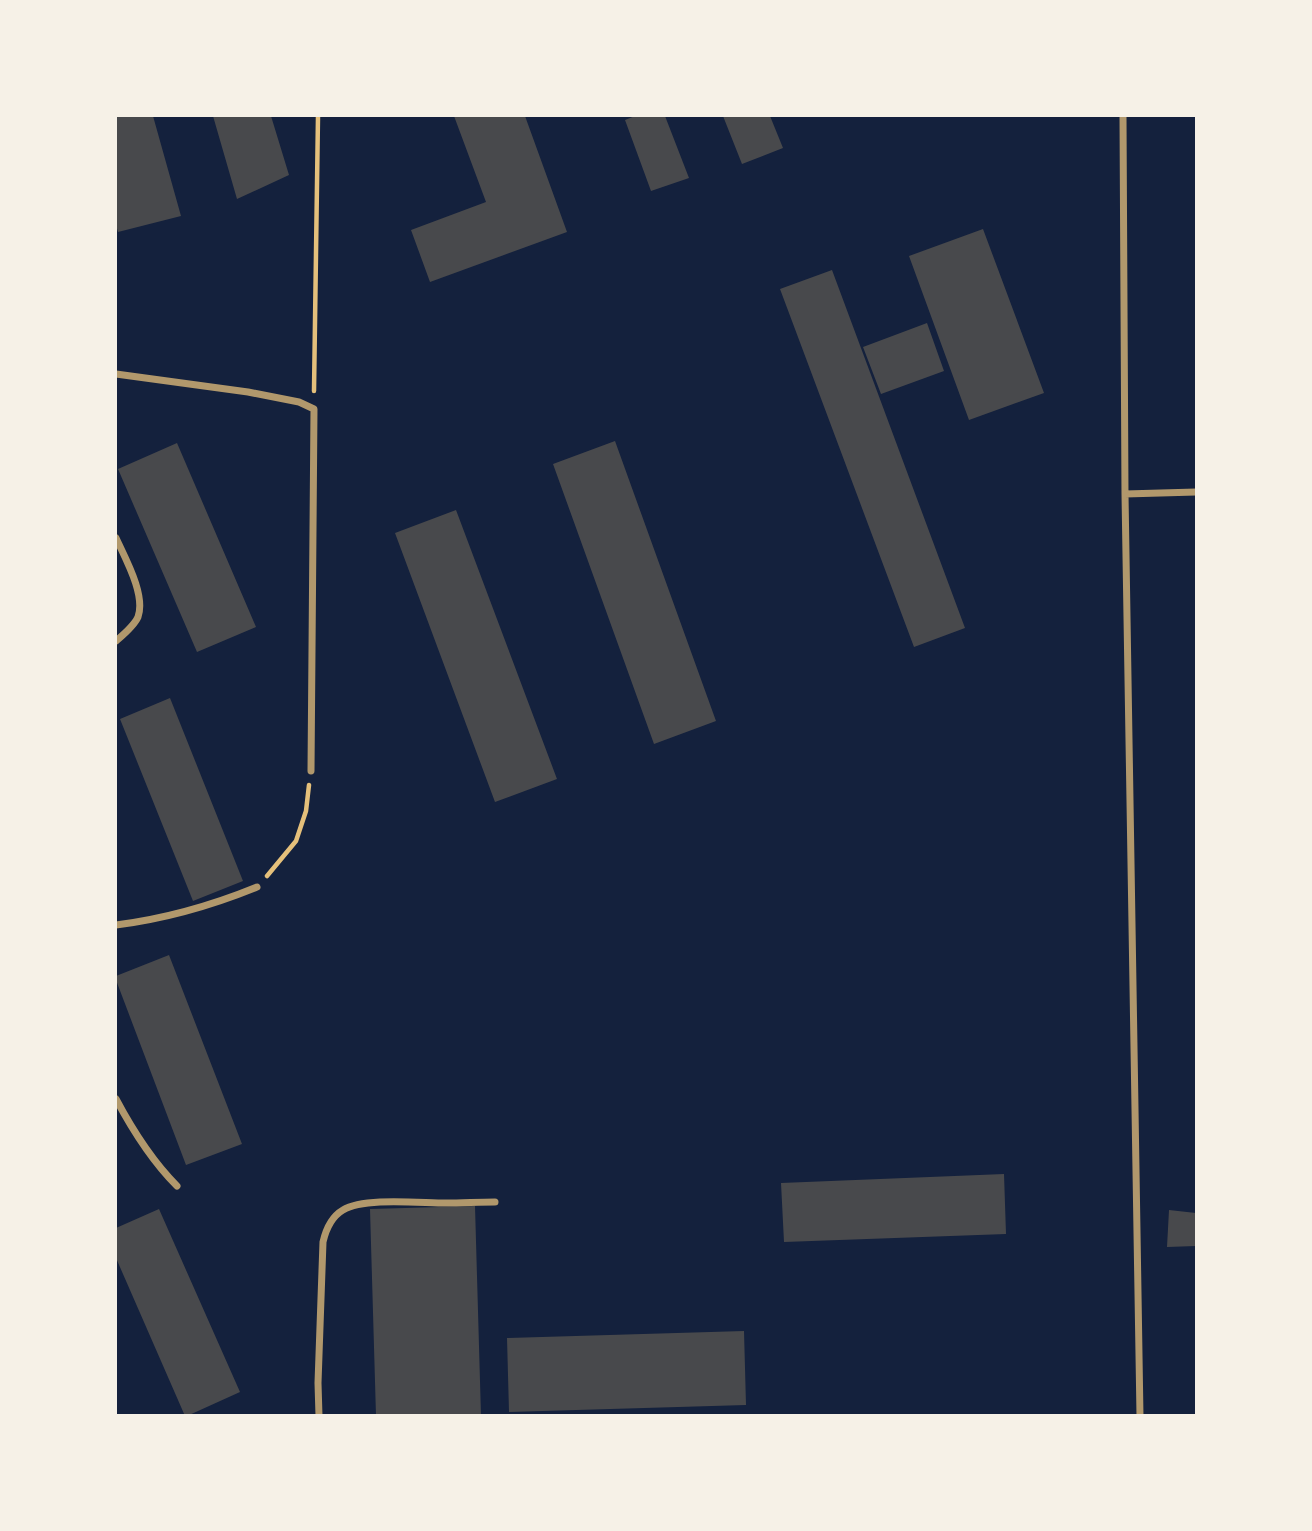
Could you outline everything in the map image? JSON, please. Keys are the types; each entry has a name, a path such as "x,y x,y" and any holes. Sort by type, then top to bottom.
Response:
{"street":[{"path":"1123,116 1125,494 1140,1416"},
{"path":"116,374 248,392 299,402 314,409 311,771"},
{"path":"1125,494 1196,492"},
{"path":"116,538 139,591 138,617 116,642"},
{"path":"116,925 220,901 257,887"},
{"path":"116,1099 132,1130 159,1168 177,1186"},
{"path":"319,1416 323,1242 327,1227 333,1219 341,1211 356,1205 495,1202"}],"path":[{"path":"314,409 317,116"},
{"path":"257,887 296,841 306,811 311,771"}],"building":[{"path":"116,116 153,116 181,216 118,232"},
{"path":"213,116 271,116 289,175 237,199"},
{"path":"454,116 525,116 567,232 430,282 411,230 486,202"},
{"path":"635,116 665,116 689,178 651,191 625,120"},
{"path":"723,116 770,116 783,148 742,164"},
{"path":"983,229 1044,393 969,420 909,256"},
{"path":"832,270 965,628 914,647 780,289"},
{"path":"927,323 944,371 881,394 863,347"},
{"path":"615,441 716,721 654,744 553,464"},
{"path":"177,443 256,627 197,652 118,469"},
{"path":"456,510 557,779 495,802 395,533"},
{"path":"170,698 243,881 193,901 120,719"},
{"path":"169,955 242,1144 186,1165 116,980 116,976"},
{"path":"1004,1174 1006,1234 784,1242 781,1183"},
{"path":"475,1206 481,1416 376,1416 370,1209"},
{"path":"159,1209 240,1392 187,1416 116,1258 116,1228"},
{"path":"1169,1210 1196,1213 1196,1246 1167,1247"},
{"path":"744,1331 746,1405 509,1412 507,1338"}]}
